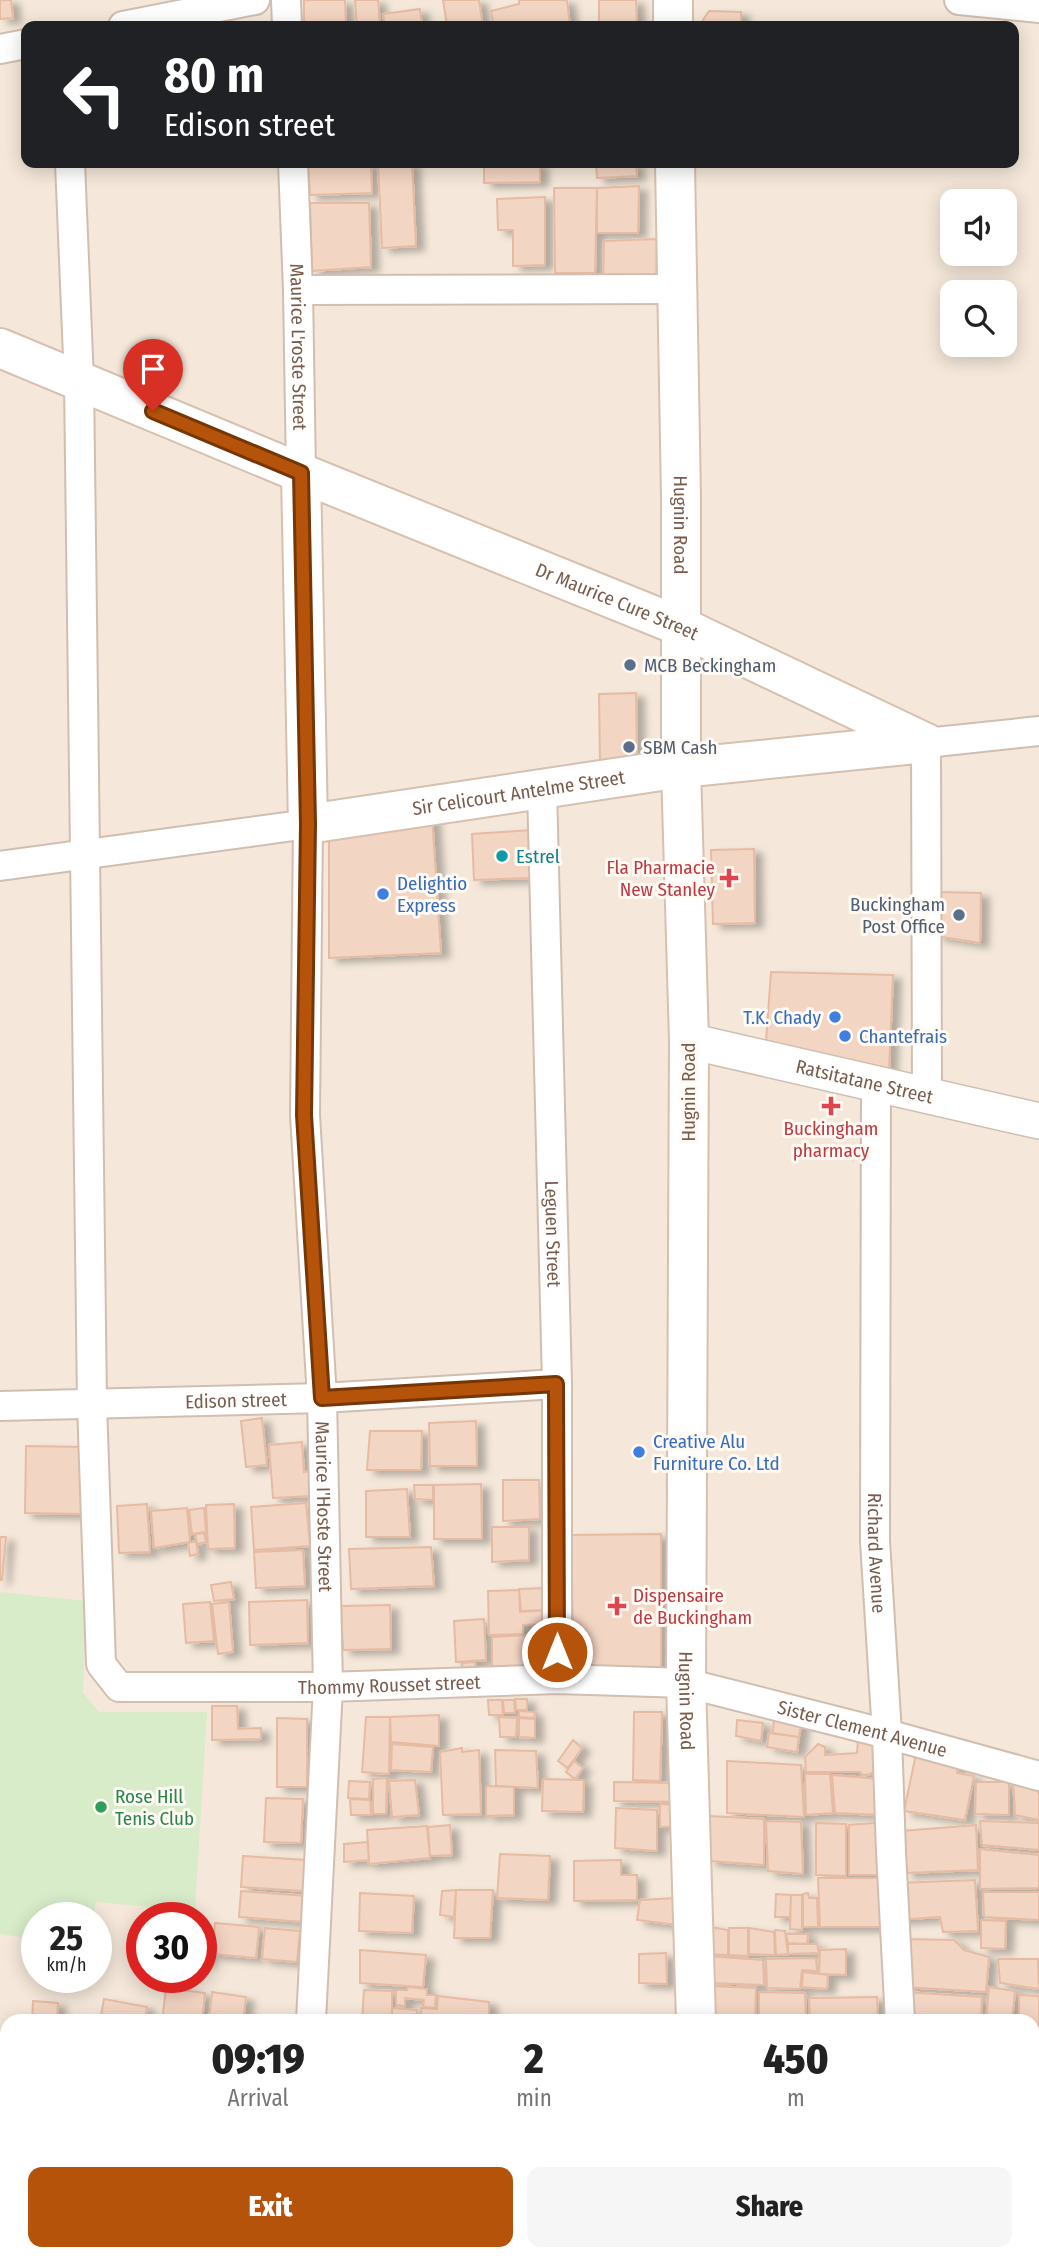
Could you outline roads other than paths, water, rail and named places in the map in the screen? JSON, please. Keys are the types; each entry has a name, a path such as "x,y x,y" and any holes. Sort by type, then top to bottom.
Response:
{"main road":[{"path":"673,0 673,21"},
{"name":"Hugnin Road","path":"675,168 681,768 689,1041 687,1683 696,2014"},
{"name":"Dr Maurice Cure Street","path":"0,348 681,627 926,743"},
{"name":"Maurice L'roste Street","path":"301,473 308,824"},
{"name":"Sir Celicourt Antelme Street","path":"308,824 681,768 926,743"}],"street":[{"path":"148,21 255,0"},
{"path":"285,0 287,21"},
{"path":"959,0 1039,8"},
{"path":"0,49 21,45"},
{"path":"69,168 79,381 92,1404"},
{"name":"Maurice L'roste Street","path":"293,168 301,473"},
{"path":"298,290 677,289"},
{"name":"Sir Celicourt Antelme Street","path":"926,743 1039,731"},
{"path":"926,743 927,1096"},
{"name":"Leguen Street","path":"542,788 556,1384 557,1679"},
{"name":"Sir Celicourt Antelme Street","path":"0,866 308,824"},
{"name":"Maurice I'Hoste Street","path":"308,824 304,1115 322,1398 328,1687 311,2014"},
{"name":"Ratsitatane Street","path":"689,1041 1039,1121"},
{"name":"Richard Avenue","path":"876,1084 875,1541 900,2014"},
{"name":"Edison street","path":"0,1406 322,1398 556,1384"},
{"name":"Thommy Rousset street","path":"92,1404 101,1664 119,1687 328,1687 557,1679 687,1683"},
{"name":"Sister Clement Avenue","path":"687,1683 1039,1776"}],"place":[{"name":"MCB Beckingham","path":"630,665"},
{"name":"SBM Cash","path":"629,747"},
{"name":"Estrel","path":"502,856"},
{"name":"Fla Pharmacie New Stanley","path":"729,878"},
{"name":"Delightio Express","path":"383,894"},
{"name":"Buckingham Post Office","path":"959,915"},
{"name":"T.K. Chady","path":"835,1017"},
{"name":"Chantefrais","path":"845,1036"},
{"name":"Buckingham pharmacy","path":"831,1106"},
{"name":"Creative Alu Furniture Co. Ltd","path":"639,1452"},
{"name":"Dispensaire de Buckingham","path":"617,1606"},
{"name":"Rose Hill Tenis Club","path":"101,1807"}]}
